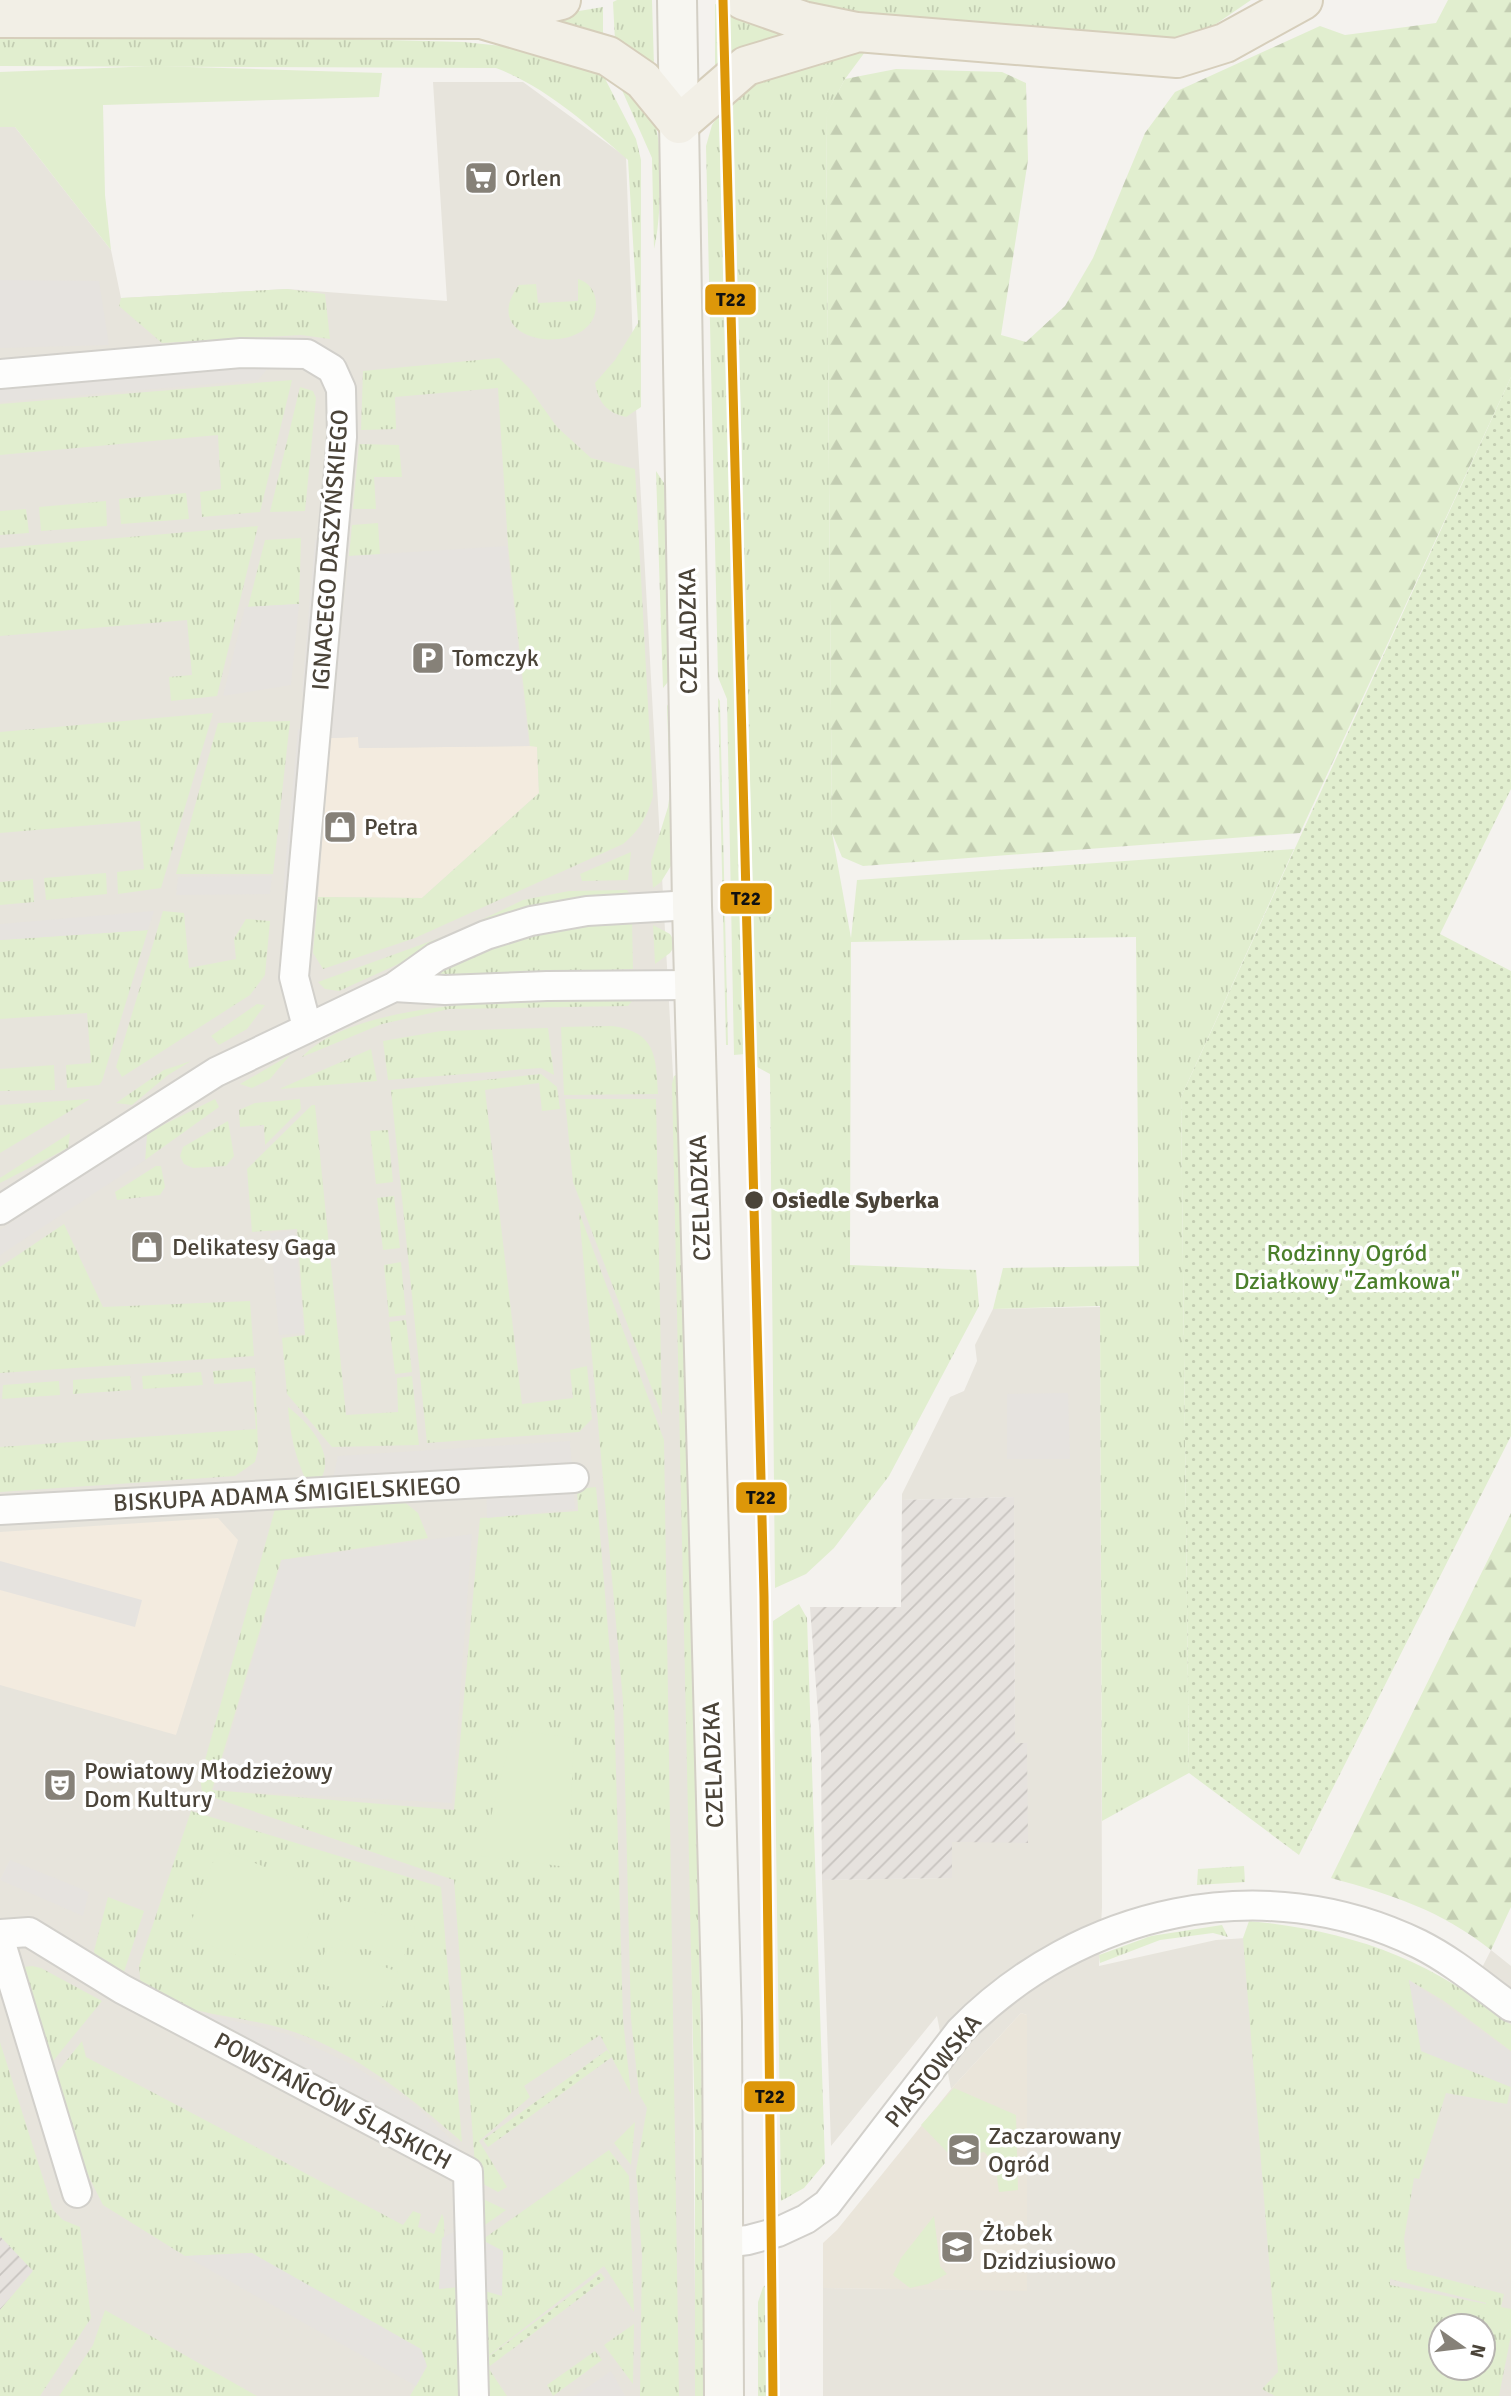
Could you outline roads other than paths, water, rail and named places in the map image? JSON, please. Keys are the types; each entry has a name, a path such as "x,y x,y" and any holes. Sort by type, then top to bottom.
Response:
{"main road":[{"path":"0,18 483,19 561,0"},
{"name":"CZELADZKA","path":"677,0 692,905 722,2022 724,2396"},
{"path":"743,0 803,21 857,33 1177,58 1224,43 1269,12 1303,0"},
{"path":"483,19 608,56 643,80 678,124 746,66 857,33"}],"street":[{"name":"IGNACEGO DASZYŃSKIEGO","path":"0,374 241,353 289,352 314,357 332,369 341,389 342,437 294,977 307,1027"},
{"path":"0,1210 216,1072 394,987 436,957 485,935 531,921 587,911 692,905"},
{"path":"394,987 445,990 694,985"},
{"name":"BISKUPA ADAMA ŚMIGIELSKIEGO","path":"0,1510 574,1478"},
{"name":"PIASTOWSKA","path":"724,2243 771,2234 817,2211 850,2176 960,2031 982,2009 1028,1973 1066,1951 1101,1934 1143,1921 1233,1905 1302,1908 1387,1930 1420,1945 1455,1964 1511,2007"},
{"name":"POWSTAŃCÓW ŚLĄSKICH","path":"77,2193 0,1937 29,1932 122,1989 468,2172 474,2396"}],"place":[{"name":"Orlen","path":"481,178"},
{"name":"Tomczyk","path":"428,658"},
{"name":"Petra","path":"340,827"},
{"name":"Osiedle Syberka","path":"754,1200"},
{"name":"Delikatesy Gaga","path":"147,1247"},
{"name":"Powiatowy Młodzieżowy Dom Kultury","path":"60,1785"},
{"name":"Zaczarowany Ogród","path":"964,2150"},
{"name":"Żłobek Dzidziusiowo","path":"957,2247"}],"park label":[{"name":"Rodzinny Ogród Działkowy \"Zamkowa\"","path":"1347,1267"}]}
